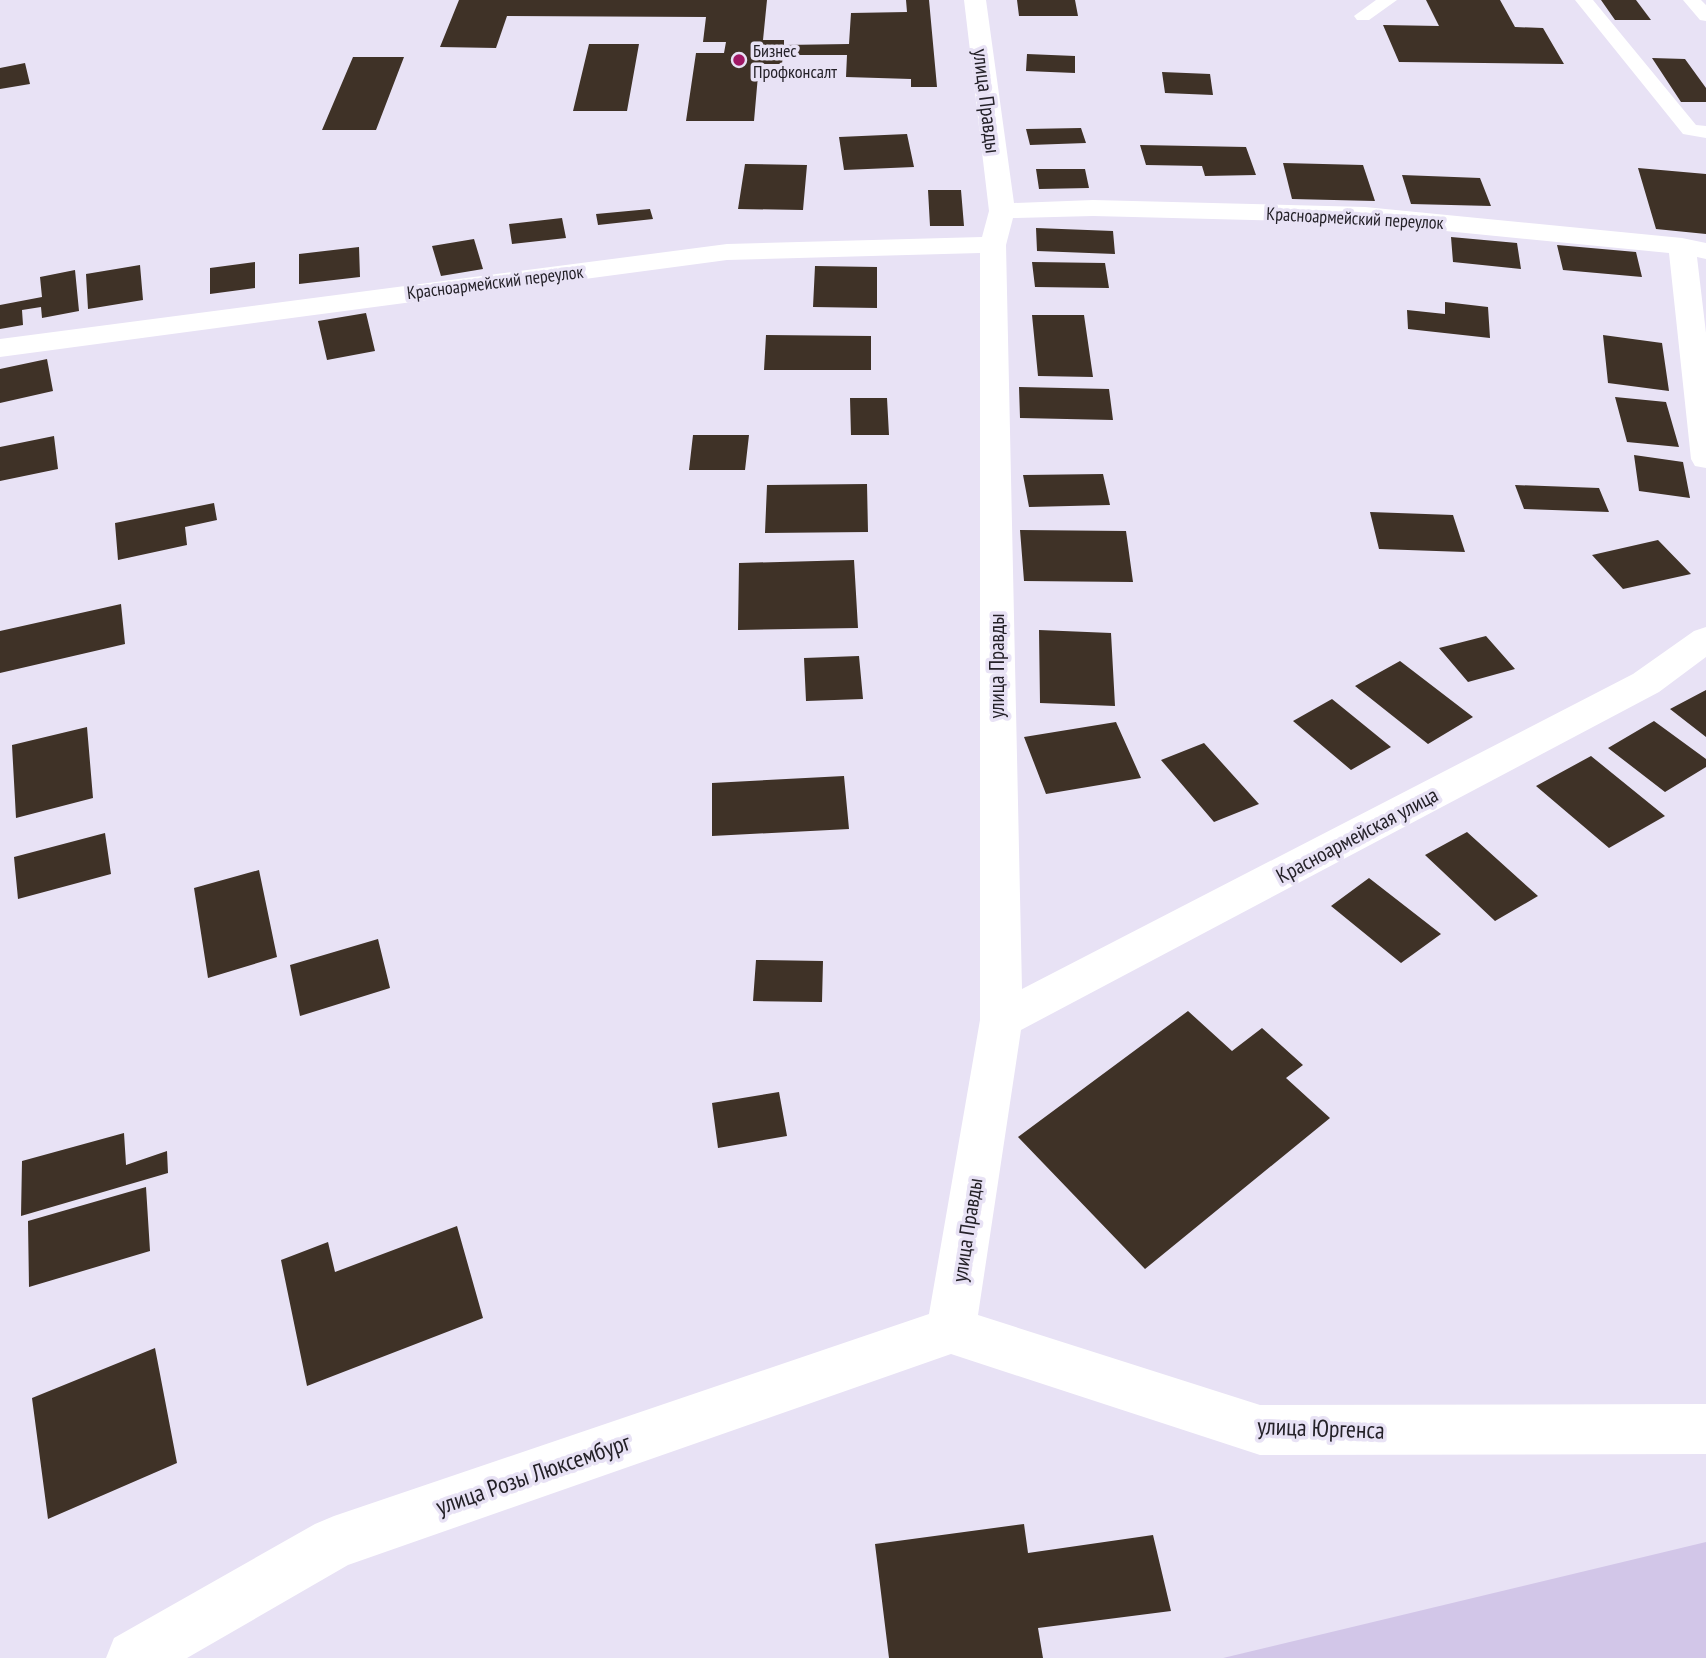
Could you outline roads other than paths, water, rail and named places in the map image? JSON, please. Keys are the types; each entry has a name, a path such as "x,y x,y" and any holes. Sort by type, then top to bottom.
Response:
{"street":[{"name":"улица Правды","path":"951,1330 1001,1020 993,244 1002,211 975,0"},
{"name":"Красноармейский переулок","path":"1002,211 1093,208 1364,215 1694,249"},
{"name":"Красноармейский переулок","path":"0,348 727,252 993,244"},
{"path":"1694,249 1706,459"},
{"name":"Красноармейская улица","path":"1001,1020 1646,683 1706,639"},
{"name":"улица Юргенса","path":"951,1330 1260,1430 1706,1429"},
{"name":"улица Розы Люксембург","path":"134,1658 334,1543 951,1330"}],"lane":[{"path":"1363,16 1388,0"},
{"path":"1584,0 1690,130 1706,132"},
{"path":"1692,0 1706,16"}],"place":[{"name":"Бизнес Профконсалт","path":"739,60"}]}
